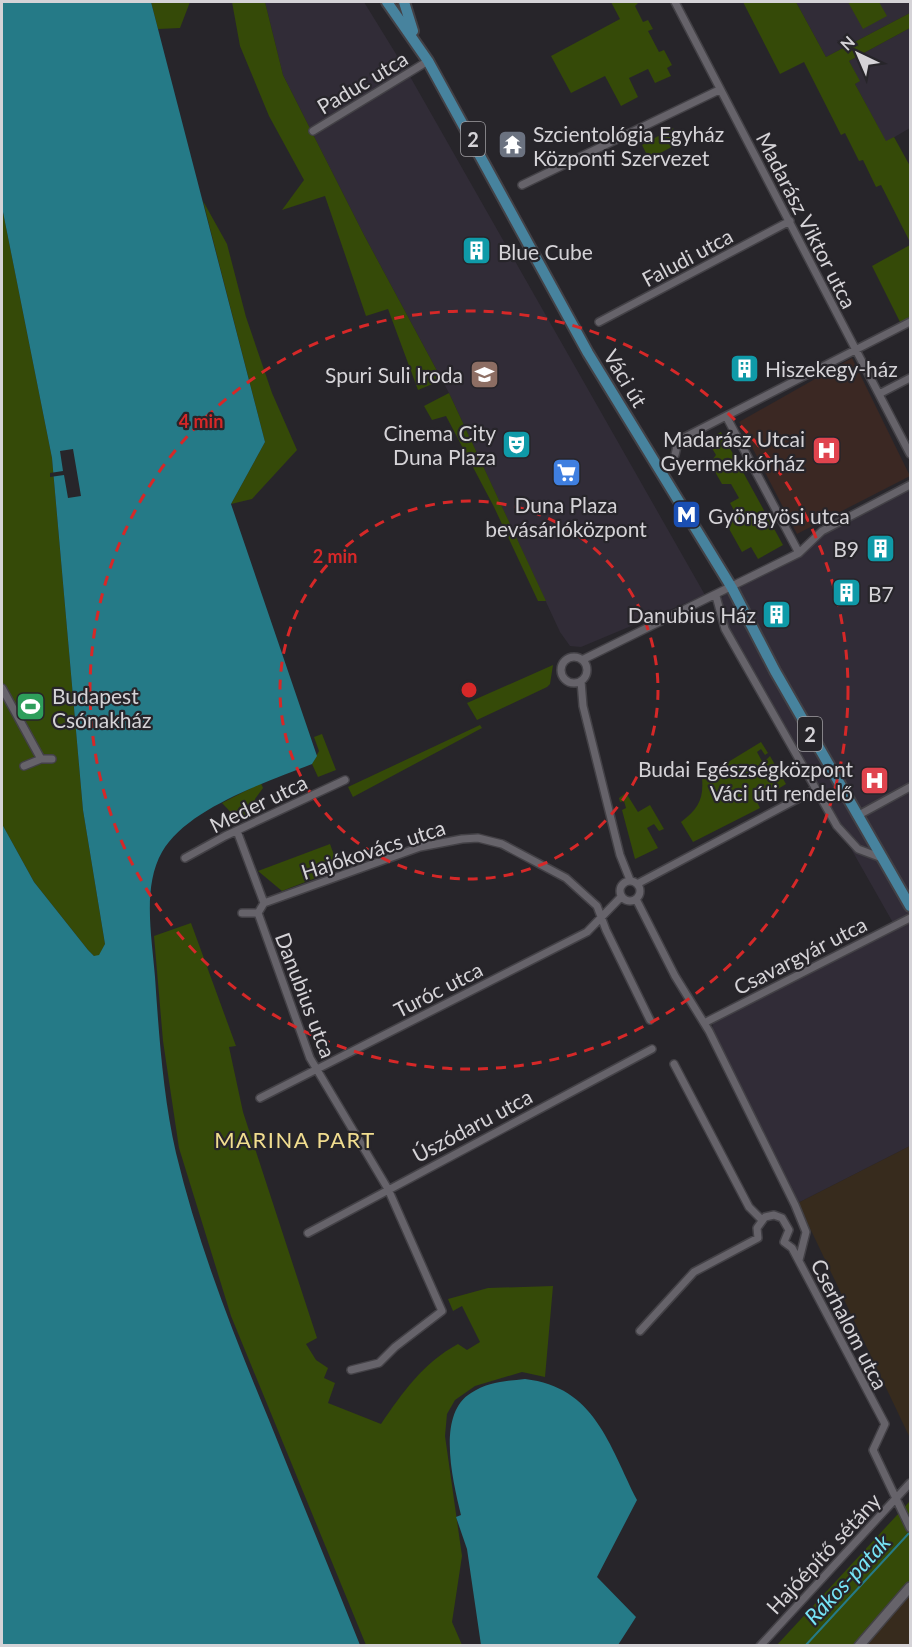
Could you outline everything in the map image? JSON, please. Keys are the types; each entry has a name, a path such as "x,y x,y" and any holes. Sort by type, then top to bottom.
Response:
{"main road":[{"name":"Váci út","path":"387,2 428,61 588,353 732,588 775,671 910,906"},
{"name":"Váci út","path":"404,2 415,40"}],"street":[{"name":"Madarász Viktor utca","path":"675,2 910,454"},
{"name":"Paduc utca","path":"313,131 428,61"},
{"path":"522,185 719,90"},
{"name":"Faludi utca","path":"599,322 790,221"},
{"path":"675,454 677,446 685,438 910,322"},
{"path":"879,394 910,378"},
{"path":"726,416 799,553"},
{"path":"584,663 622,639 716,596 799,553 822,531 910,485"},
{"path":"716,596 725,629 837,826 858,849 882,858"},
{"path":"569,658 584,663 586,676 577,682 563,679 561,668 569,658"},
{"path":"577,682 620,855 630,882 640,890 633,900"},
{"path":"2,688 41,759"},
{"path":"24,766 41,759 52,759"},
{"name":"Meder utca","path":"186,858 345,780"},
{"path":"857,816 910,787"},
{"path":"799,1260 806,1232 795,1205 704,1023 633,900 621,897 620,888 816,789"},
{"path":"237,831 264,903 258,913 242,913"},
{"name":"Hajókovács utca","path":"264,903 420,847 446,841 478,838 520,851 566,878 597,906 601,920"},
{"name":"Turóc utca","path":"260,1098 587,932 621,897"},
{"name":"Danubius utca","path":"258,913 281,982 316,1069 388,1189 442,1311 394,1347 379,1363 351,1370"},
{"name":"Csavargyár utca","path":"704,1023 910,918"},
{"path":"601,920 650,1020"},
{"name":"Úszódaru utca","path":"308,1233 652,1049"},
{"path":"640,1331 694,1272 758,1238 757,1228 761,1220 749,1207 674,1064"},
{"name":"Cserhalom utca","path":"761,1220 770,1215 778,1216 788,1226 789,1234 784,1242 792,1248 799,1260 885,1424 873,1450 896,1498"},
{"name":"Hajóépítő sétány","path":"760,1646 910,1483"},
{"path":"896,1498 910,1528"},
{"path":"859,1646 910,1587"}],"shaded area":[{"path":"265,2 364,2 412,80 705,595 581,647 570,646 560,632 449,393 364,235 283,75"},
{"path":"796,2 910,2 910,13 826,57"},
{"path":"910,28 910,128 886,142 855,84 859,81 849,61"},
{"name":"Madarász Utcai Gyermekkórház","path":"852,358 910,476 797,534 739,422"},
{"path":"910,489 910,1146 798,1203 712,1030 713,1022 896,928 714,607 738,579"},
{"path":"910,1146 910,1438 798,1203"},
{"path":"910,1581 910,1645 854,1645"}],"green space":[{"path":"151,2 190,2 180,28 158,29"},
{"path":"232,2 265,2 283,75 364,235 442,380 418,390 388,309 366,316 325,196 282,210 304,180 269,116 240,46"},
{"path":"611,2 639,2 635,6 643,22 648,20 653,29 648,31 659,52 664,50 672,65 667,68 671,76 655,83 648,69 629,78 638,97 621,106 605,76 571,93 551,56 620,19"},
{"path":"743,2 796,2 826,57 910,13 910,28 849,61 860,81 855,84 886,141 894,137 910,166 910,242 881,185 876,187 863,160 859,161 845,133 841,135 804,62 780,74"},
{"path":"848,2 879,2 887,16 863,29"},
{"path":"673,128 681,142 649,159 642,145"},
{"path":"203,201 227,244 246,317 272,393 297,450 252,499 231,504 265,442"},
{"path":"2,207 52,458 83,810 105,944 99,956 94,956 88,950 34,882 2,824"},
{"path":"910,245 910,322 902,326 872,266"},
{"path":"449,393 546,601 538,601 494,507 446,416 432,420 424,406"},
{"path":"721,432 783,545 758,559 751,547 742,552 723,518 735,512 730,503 739,498 731,484 722,484 710,463 716,455 707,440"},
{"path":"553,665 550,684 547,687 477,720 467,703"},
{"path":"480,725 482,728 353,797 348,787"},
{"path":"322,734 336,770 318,777 312,764 319,751 314,737"},
{"path":"761,742 768,753 765,755 761,749 757,752 763,763 770,756 786,784 757,802 760,808 693,842 681,822 699,803 702,778"},
{"path":"261,783 263,788 255,799 254,811 239,821 222,803"},
{"path":"626,793 638,812 650,805 664,829 659,831 654,824 647,828 658,848 635,859 622,810 626,808 624,801 620,802 619,798"},
{"path":"330,844 339,869 282,891 258,871"},
{"path":"191,923 236,1046 229,1047 243,1112 317,1338 306,1344 316,1360 328,1368 324,1378 335,1383 328,1403 381,1424 406,1390 434,1360 458,1344 467,1350 480,1342 462,1306 453,1311 448,1299 488,1288 553,1286 545,1377 522,1372 475,1386 455,1400 447,1414 445,1436 462,1556 452,1622 462,1645 366,1645 231,1316 179,1148 163,1041 154,936"},
{"path":"910,1501 910,1581 854,1645 776,1646"}],"water":[{"path":"2,2 151,2 265,442 231,504 317,756 312,764 230,798 190,822 174,836 162,852 152,881 151,930 165,1088 176,1153 185,1187 217,1288 242,1355 360,1645 2,1645 2,824 34,882 88,950 94,956 99,955 105,944 83,810 52,458 2,207"},
{"path":"525,1379 549,1384 584,1406 608,1440 637,1500 597,1577 636,1617 618,1645 481,1645 467,1549 456,1517 461,1515 451,1467 450,1432 460,1403 471,1393 491,1384"}],"pier":[{"path":"73,449 81,496 68,498 64,475 50,477 50,473 63,471 60,451"}],"waterway":[{"name":"Rákos-patak","path":"805,1646 910,1532"}],"place":[{"name":"Szcientológia Egyház Központi Szervezet","path":"512,145"},
{"name":"Blue Cube","path":"477,251"},
{"name":"Hiszekegy-ház","path":"744,368"},
{"name":"Spuri Suli Iroda","path":"484,374"},
{"name":"Cinema City Duna Plaza","path":"517,444"},
{"name":"Madarász Utcai Gyermekkórház","path":"826,450"},
{"name":"Duna Plaza bevásárlóközpont","path":"566,473"},
{"name":"Gyöngyösi utca","path":"687,515"},
{"name":"B9","path":"880,548"},
{"name":"B7","path":"847,593"},
{"name":"Danubius Ház","path":"777,614"},
{"name":"Budapest Csónakház","path":"31,707"},
{"name":"Budai Egészségközpont Váci úti rendelő","path":"874,780"}],"district":[{"name":"MARINA PART","path":"295,1139"}]}
